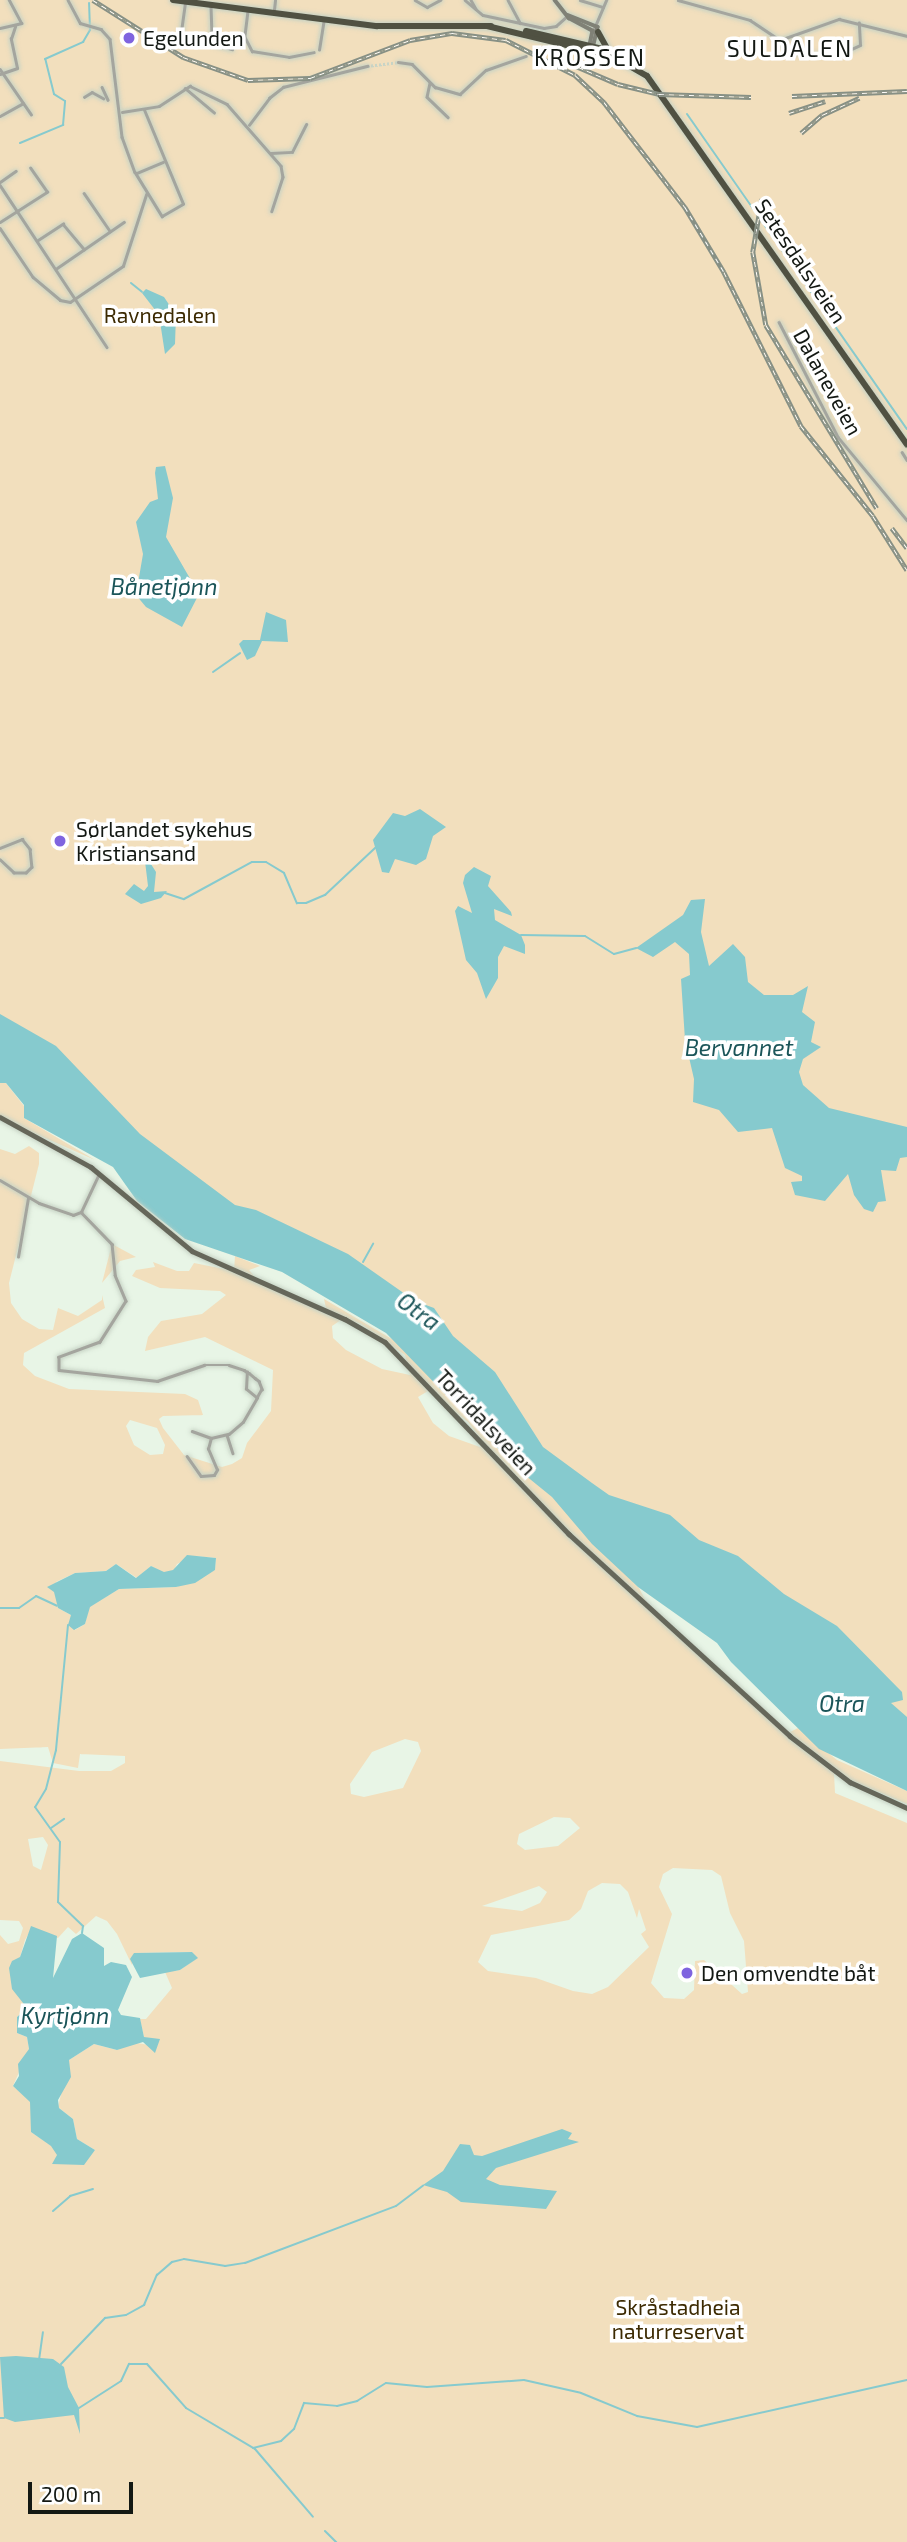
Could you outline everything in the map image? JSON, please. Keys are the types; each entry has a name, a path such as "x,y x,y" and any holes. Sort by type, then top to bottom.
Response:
{"highway":[{"name":"Setesdalsveien","path":"180,2 387,27 487,26 609,51 647,73 907,444"},
{"path":"597,28 609,51"},
{"name":"Setesdalsveien","path":"592,47 642,71 667,99"}],"main road":[{"path":"555,0 568,15 597,28 592,47"},
{"name":"Torridalsveien","path":"0,1117 100,1173 192,1251 345,1319 385,1342 569,1534 781,1728 839,1774 907,1808"}],"street":[{"path":"9,0 22,20 15,27 12,45 17,68 1,72 30,114"},
{"path":"68,0 84,25 99,28 113,49 122,112 122,137 135,174 146,195 162,216 183,204 163,162 144,110"},
{"path":"274,14 275,0"},
{"path":"415,0 427,7 440,0"},
{"path":"465,0 478,12 550,28 568,15"},
{"path":"471,0 478,12"},
{"path":"508,0 520,23"},
{"path":"580,0 603,8"},
{"path":"597,28 606,0"},
{"path":"678,0 750,20 790,54 850,51 860,45 859,23"},
{"name":"Setesdalsveien","path":"179,46 180,2"},
{"path":"211,6 212,43 232,50"},
{"path":"248,11 245,41 251,51 289,57 317,51 324,20"},
{"path":"780,43 834,20 859,23 907,36"},
{"path":"0,28 15,27"},
{"path":"398,62 412,64 430,83 460,94 486,69 526,56"},
{"path":"249,125 279,89 367,66"},
{"path":"430,83 428,99 433,106 447,111 448,117"},
{"path":"122,112 144,110 193,86 222,100 249,125 271,153 283,177 272,211"},
{"path":"102,87 108,100"},
{"path":"185,88 214,112"},
{"path":"84,97 92,92 103,98"},
{"path":"0,116 23,103"},
{"path":"271,153 296,149 306,124"},
{"path":"135,174 163,162"},
{"path":"0,222 47,192 30,167"},
{"path":"16,172 0,184 107,346"},
{"path":"84,193 110,231"},
{"path":"0,228 38,281 64,302 77,298 123,266 146,195"},
{"path":"57,268 124,222"},
{"path":"38,240 65,224 84,250"},
{"name":"Dalaneveien","path":"779,322 838,437 907,520"},
{"path":"902,452 907,460"},
{"path":"0,848 22,839 30,849 32,867 26,873 14,873 0,860"},
{"path":"0,1180 28,1198 70,1215 81,1212 100,1173"},
{"path":"18,1257 28,1198"},
{"path":"81,1212 113,1246 115,1275 125,1303 100,1342 59,1357 58,1369 154,1381 204,1365 229,1365 247,1372 261,1384 257,1398 243,1422 227,1435 211,1438 192,1431"},
{"path":"247,1372 246,1389 257,1398"},
{"path":"227,1435 233,1453"},
{"path":"187,1456 201,1476 214,1475 217,1470 208,1449 211,1438"}],"green space":[{"name":"Ravnedalen","path":"0,0 907,0 907,1755 570,1490 457,1372 238,1227 0,1046"},
{"path":"0,1083 6,1083 24,1106 24,1118 95,1160 0,1118"},
{"name":"Skråstadheia naturreservat","path":"29,1146 39,1153 39,1164 9,1283 11,1303 22,1319 39,1329 53,1330 58,1308 78,1316 102,1300 102,1295 105,1308 24,1353 23,1365 35,1376 69,1389 185,1394 198,1400 203,1415 163,1416 159,1419 163,1428 184,1455 222,1467 232,1464 242,1458 247,1443 271,1411 273,1370 205,1337 145,1351 148,1337 161,1321 202,1314 226,1295 220,1291 160,1288 132,1276 136,1270 155,1267 153,1262 177,1271 189,1271 194,1263 234,1271 235,1256 260,1266 249,1270 260,1283 314,1308 326,1308 324,1299 402,1345 500,1451 538,1482 639,1588 648,1605 788,1733 798,1728 837,1760 907,1791 907,1804 834,1773 835,1793 907,1823 907,2542 0,2542 0,1935 8,1944 19,1941 23,1928 19,1921 0,1920 0,1761 79,1771 111,1771 125,1763 125,1756 80,1754 78,1768 53,1763 48,1747 0,1749 0,1149 15,1154","holes":["344,1318 361,1324 405,1355 410,1375 382,1369 346,1350 333,1338 332,1326","428,1391 468,1422 480,1438 480,1447 449,1436 433,1423 418,1397","130,1420 157,1428 165,1445 163,1454 150,1455 134,1445 126,1426","194,1556 216,1558 215,1570 176,1587 119,1589 89,1607 85,1624 75,1630 71,1615 58,1608 56,1582 75,1573 106,1571 116,1564 137,1578 151,1566 164,1573 174,1570 177,1564","405,1739 418,1742 421,1751 403,1788 364,1797 351,1794 350,1784 372,1752","554,1817 570,1818 580,1828 558,1846 525,1850 517,1844 519,1834","43,1837 48,1845 41,1870 33,1866 28,1839","673,1868 712,1870 721,1876 730,1913 744,1941 748,1992 742,1994 704,1960 695,1961 694,1990 684,1999 664,1998 651,1983 672,1914 659,1887 663,1874","602,1883 620,1884 628,1892 637,1918 639,1909 646,1930 641,1934 649,1947 608,1987 592,1994 573,1991 536,1978 488,1971 478,1962 491,1935 569,1920 581,1909 588,1891","539,1886 547,1892 540,1903 522,1911 482,1906","96,1916 107,1921 117,1934 132,1965 134,1953 192,1952 197,1958 180,1970 165,1972 172,1988 146,2019 140,2019 144,2037 151,2039 149,2045 131,2042 117,2050 94,2044 69,2060 58,2107 73,2119 77,2139 95,2150 86,2157 52,2146 31,2132 32,2102 13,2086 29,2049 27,2037 17,2033 17,2017 27,2008 20,1957 25,1940 29,1933 58,1938 68,1927 76,1934"]},
{"path":"112,1244 136,1257 120,1261 102,1283"}],"water":[{"path":"146,289 164,297 176,315 175,344 165,354 159,315 142,293"},
{"name":"Bånetjønn","path":"165,466 173,498 166,537 199,594 182,627 146,607 136,595 143,554 136,522 150,502 158,499 156,467"},
{"path":"266,612 286,620 288,642 262,641 255,656 247,660 239,644 243,640 260,640"},
{"path":"420,809 446,827 433,836 426,859 416,865 395,859 389,873 382,872 373,840 393,813 405,816"},
{"path":"144,853 156,872 154,892 167,891 161,898 141,904 125,894 134,884 144,891 148,886"},
{"path":"474,867 491,876 488,886 511,912 512,916 494,909 495,920 521,935 525,945 525,954 504,946 498,957 498,978 486,999 477,973 466,960 455,911 458,906 472,913 463,883 465,875"},
{"name":"Bervannet","path":"705,899 701,932 709,966 733,944 745,957 748,982 764,995 793,995 808,986 802,1012 815,1022 811,1042 821,1047 803,1059 799,1072 803,1085 829,1108 907,1127 907,1157 900,1158 896,1171 881,1170 886,1201 878,1202 873,1212 864,1209 854,1195 848,1174 825,1201 795,1195 791,1182 802,1181 802,1176 785,1168 772,1128 738,1132 719,1110 693,1102 694,1079 685,1040 681,979 690,975 689,954 675,942 653,957 636,948 683,915 691,900"},
{"name":"Otra","path":"0,1014 56,1046 140,1134 235,1205 256,1210 348,1254 415,1301 434,1308 453,1336 495,1372 543,1447 592,1483 609,1495 670,1515 699,1540 738,1556 784,1594 837,1626 902,1692 903,1700 891,1703 907,1717 907,1791 819,1749 731,1662 717,1643 638,1587 592,1544 552,1497 520,1471 386,1333 282,1272 185,1239 137,1201 113,1167 24,1118 24,1105 6,1083 0,1083"},
{"path":"187,1555 216,1558 215,1570 195,1583 176,1587 119,1589 90,1607 85,1624 74,1630 68,1625 71,1615 58,1608 54,1592 47,1587 75,1573 106,1571 116,1564 136,1578 151,1566 164,1572 173,1570"},
{"name":"Kyrtjønn","path":"31,1926 57,1936 53,1978 72,1939 82,1933 104,1948 104,1966 111,1962 126,1965 132,1977 118,2010 121,2015 140,2018 144,2037 160,2039 155,2053 143,2042 117,2050 94,2044 69,2060 71,2077 58,2100 59,2108 73,2119 77,2139 95,2150 84,2165 52,2164 57,2155 51,2146 31,2132 30,2102 13,2086 19,2076 18,2064 29,2049 27,2037 17,2033 17,2017 27,2008 12,1989 9,1968 12,1961 20,1957"},
{"name":"Kyrtjønn","path":"192,1952 198,1958 180,1970 140,1978 130,1959 134,1953"},
{"path":"562,2129 572,2133 568,2139 579,2142 496,2168 486,2179 500,2185 557,2191 546,2209 461,2202 447,2192 423,2185 443,2171 460,2144 470,2145 474,2155 482,2156"},
{"path":"0,2357 53,2359 64,2367 68,2387 79,2408 80,2434 74,2415 15,2422 4,2418"}],"waterway":[{"path":"20,143 63,125 65,101 54,94 45,59 83,42 90,30 89,3"},
{"path":"687,114 907,429"},
{"path":"131,283 142,292"},
{"path":"213,672 240,653"},
{"path":"165,893 184,899 252,862 266,862 284,873 297,903 306,903 325,895 375,848"},
{"path":"521,935 585,936 614,954 636,948"},
{"path":"363,1262 373,1244"},
{"path":"0,1608 19,1608 36,1596 57,1606"},
{"path":"68,1625 56,1750 46,1789 35,1807 60,1842 58,1902 83,1926 82,1933"},
{"path":"51,1828 64,1819"},
{"path":"61,2364 105,2318 126,2315 144,2305 157,2275 172,2262 184,2259 225,2266 245,2263 396,2206 423,2186"},
{"path":"53,2211 70,2196 93,2189"},
{"path":"39,2360 43,2332"},
{"path":"79,2408 121,2381 129,2364 147,2364 186,2408 255,2449 313,2517"},
{"path":"253,2448 281,2441 294,2429 304,2403 337,2406 357,2401 386,2383 427,2387 524,2380 581,2393 637,2416 697,2427 907,2380"},
{"path":"325,2531 336,2542"}],"tunnel":[{"path":"367,66 398,62"}],"railway":[{"path":"93,0 183,57 248,80 310,78 410,40 452,33 506,40 575,75 604,102 685,207 724,272 801,426 873,516 907,570"},
{"path":"569,63 618,84 659,94 751,97"},
{"path":"792,96 907,91"},
{"path":"801,133 822,115 859,98"},
{"path":"789,113 825,101"},
{"path":"762,199 753,252 766,325 877,508"},
{"path":"892,528 907,548"}],"place":[{"name":"Egelunden","path":"129,38"},
{"name":"Sørlandet sykehus Kristiansand","path":"60,841"},
{"name":"Den omvendte båt","path":"687,1973"}],"district":[{"name":"SULDALEN","path":"790,48"},
{"name":"KROSSEN","path":"590,57"}]}
